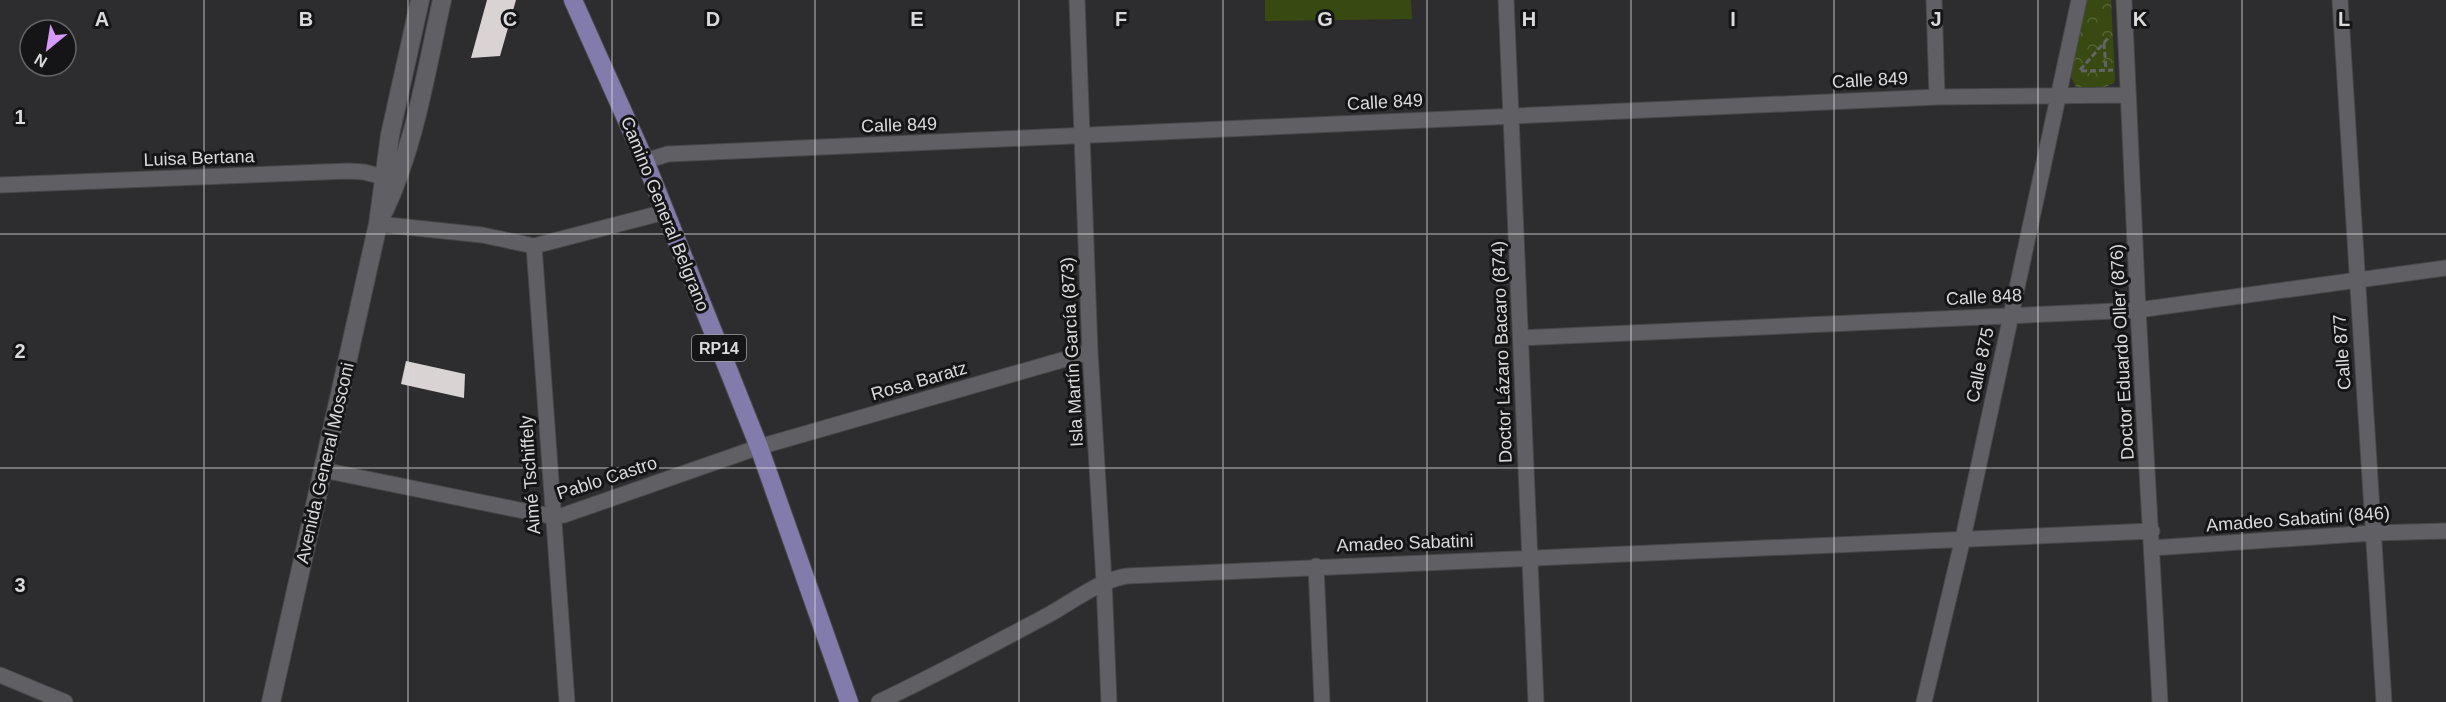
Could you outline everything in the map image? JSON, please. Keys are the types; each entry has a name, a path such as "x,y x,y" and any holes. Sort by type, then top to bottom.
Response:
{"main road":[{"name":"Avenida General Mosconi","path":"391,178 420,0"},
{"name":"Avenida General Mosconi","path":"271,702 378,224 442,0"},
{"name":"Camino General Belgrano","path":"573,0 645,160 759,447 849,702"}],"street":[{"name":"Isla Martín García (873)","path":"1077,0 1090,352 1109,702"},
{"name":"Doctor Lázaro Bacaro (874)","path":"1506,0 1536,702"},
{"path":"1934,0 1937,97"},
{"name":"Calle 875","path":"1924,702 1963,538 2079,0"},
{"name":"Doctor Eduardo Oller (876)","path":"2124,0 2138,310 2160,702"},
{"name":"Calle 877","path":"2340,0 2384,702"},
{"name":"Calle 849","path":"645,160 668,154 1937,97 2059,92 2127,95"},
{"name":"Luisa Bertana","path":"0,185 348,171 391,178"},
{"path":"378,224 482,235 534,246 664,212"},
{"name":"Aimé Tschiffely","path":"534,246 567,702"},
{"name":"Calle 848","path":"1521,338 2138,310 2446,268"},
{"name":"Rosa Baratz","path":"759,447 1090,352"},
{"name":"Pablo Castro","path":"323,470 552,516 574,511 759,447"},
{"path":"1963,538 2151,531"},
{"name":"Amadeo Sabatini (846)","path":"2152,548 2373,532 2446,531"},
{"name":"Amadeo Sabatini","path":"879,702 1083,596 1104,581 1127,576 1963,538"},
{"path":"1316,566 1322,702"},
{"path":"0,675 65,702"}],"path":[{"path":"2059,92 2125,19"},
{"path":"2104,43 2106,70"},
{"path":"2079,71 2127,70"}],"green space":[{"path":"1265,0 1411,0 1412,19 1265,21"},
{"path":"2086,0 2111,0 2115,78 2114,83 2105,87 2076,87 2070,75"}],"building":[{"path":"487,0 516,0 500,56 471,58"},
{"path":"406,361 465,374 464,398 401,384"}]}
